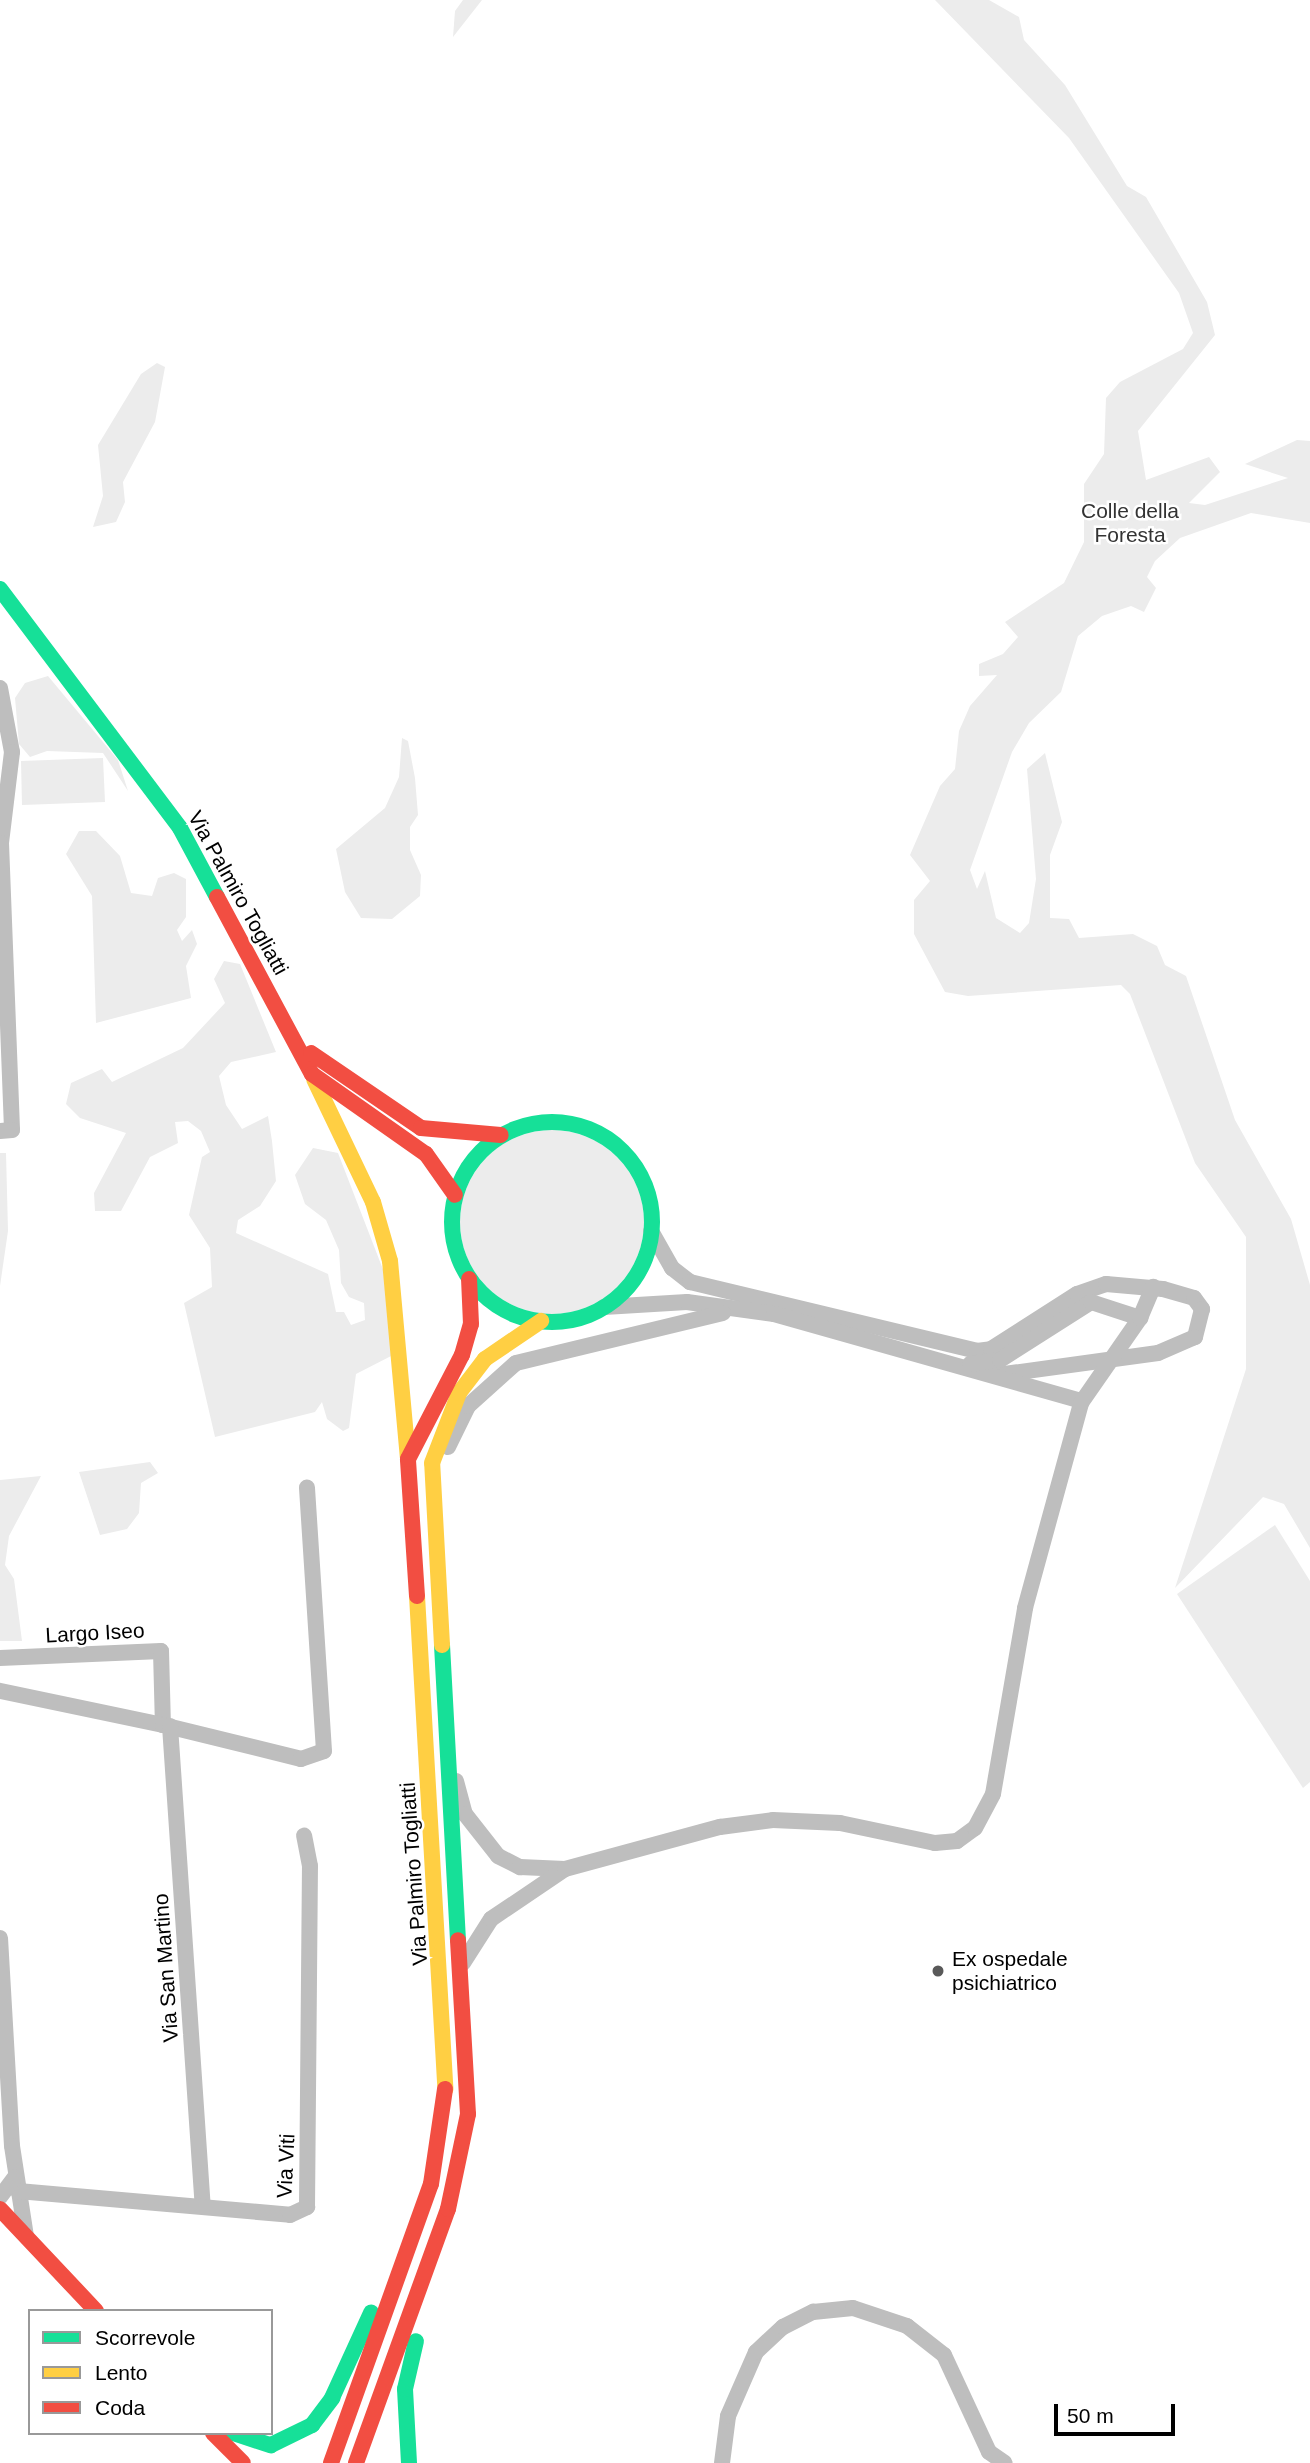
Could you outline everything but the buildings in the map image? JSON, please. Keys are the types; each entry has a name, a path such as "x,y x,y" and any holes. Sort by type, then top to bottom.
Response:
{"street":[{"name":"Via Palmiro Togliatti","path":"0,589 180,828 312,1074 373,1202 390,1261 408,1459 446,2042 444,2118 431,2184 331,2463"},
{"path":"0,688 12,752 0,843 4,1023 12,1130 0,1130"},
{"path":"283,1020 316,1060 421,1128 502,1135 548,1121 595,1131 632,1162 644,1184 651,1231 672,1268 690,1282 977,1351 1013,1337 1088,1288 1153,1287 1194,1298 1204,1318 1195,1337 1111,1364 997,1375"},
{"name":"Via Palmiro Togliatti","path":"312,1074 426,1154 455,1195"},
{"path":"408,1459 462,1355 471,1324 469,1279 453,1239 455,1195 472,1160 502,1135"},
{"path":"604,1307 636,1275 651,1231"},
{"path":"469,1279 500,1308 541,1321 573,1320 604,1307 687,1302 825,1325 1082,1401"},
{"path":"450,1756 465,1814 480,1840 520,1867 565,1869 720,1827 773,1820 840,1823 935,1843 957,1842 975,1828 993,1794 1025,1608 1082,1401 1111,1364 1140,1318 1153,1287"},
{"path":"950,1361 1000,1360 1091,1302 1140,1318"},
{"path":"434,1493 468,1406 516,1363 690,1316 745,1311"},
{"name":"Via Palmiro Togliatti","path":"356,2463 448,2208 468,2113 463,1963 434,1493 436,1440 459,1393 485,1359 541,1321"},
{"path":"0,1691 167,1726 301,1759 324,1751 307,1488"},
{"name":"Largo Iseo","path":"0,1658 161,1651 167,1726"},
{"name":"Via San Martino","path":"167,1726 203,2206"},
{"name":"Via Viti","path":"17,2183 290,2215 307,2207 310,1866 304,1836"},
{"path":"463,1963 491,1919 565,1869"},
{"path":"0,1938 4,2060 17,2183 26,2236"},
{"path":"0,2197 9,2193 17,2183"},
{"path":"17,2183 2,2211 94,2309"},
{"path":"239,2435 271,2445 312,2425 342,2379 431,2184"},
{"path":"409,2463 407,2379 444,2254 448,2208"},
{"path":"722,2463 728,2416 756,2352 783,2327 813,2312 853,2308 907,2326 944,2355 989,2452 1005,2463"},
{"path":"215,2435 243,2463"}],"green space":[{"path":"463,0 482,0 453,37 455,11"},
{"name":"Colle della Foresta","path":"935,0 989,0 1019,17 1024,40 1065,85 1127,186 1146,197 1207,302 1215,335 1138,431 1146,480 1209,457 1220,472 1189,503 1205,505 1288,478 1245,464 1297,440 1310,441 1310,523 1251,513 1180,538 1155,561 1147,577 1156,588 1144,612 1131,606 1102,616 1078,636 1061,692 1029,723 1012,752 970,870 977,889 985,871 996,918 1020,933 1029,923 1036,879 1027,769 1045,753 1062,822 1050,855 1050,918 1069,919 1079,938 1133,934 1157,946 1165,965 1186,976 1235,1120 1291,1219 1310,1285 1310,1548 1284,1504 1263,1497 1175,1588 1246,1369 1246,1237 1195,1163 1130,994 1121,985 968,996 945,992 914,934 914,900 930,881 910,855 940,786 955,769 959,731 970,706 997,675 979,676 979,664 1003,654 1018,637 1005,622 1064,583 1084,542 1084,484 1104,454 1106,398 1120,382 1183,349 1193,333 1179,293 1069,138"},
{"path":"157,363 165,367 155,422 123,482 125,502 116,522 93,527 103,496 98,445 141,374"},
{"path":"48,676 118,760 128,791 103,753 47,751 30,757 19,744 15,698 25,683"},
{"path":"402,738 408,741 415,778 418,815 410,827 410,850 421,875 420,896 392,919 361,918 345,892 336,849 385,808 399,777"},
{"path":"103,758 105,802 22,805 21,761"},
{"path":"79,831 96,831 120,856 131,893 152,896 158,878 174,873 186,879 186,917 177,930 182,941 192,930 197,944 186,966 191,998 96,1023 92,896 66,854"},
{"path":"224,961 240,964 276,1052 231,1062 219,1076 226,1105 242,1129 268,1116 272,1141 276,1181 260,1206 238,1220 236,1233 328,1274 336,1312 344,1312 351,1325 365,1320 364,1303 349,1297 341,1283 339,1250 326,1220 305,1204 295,1175 313,1148 338,1153 389,1285 395,1354 356,1374 349,1428 343,1431 327,1419 322,1402 315,1412 215,1437 184,1303 212,1287 210,1248 189,1215 202,1157 210,1152 201,1131 188,1121 175,1122 178,1143 150,1157 121,1211 95,1211 94,1193 126,1133 80,1118 66,1104 71,1083 102,1069 112,1082 183,1048 225,1003 214,979"},
{"path":"552,1130 587,1137 617,1157 637,1187 644,1222 637,1257 617,1287 587,1307 552,1314 517,1307 487,1287 467,1257 460,1222 467,1187 487,1157 517,1137"},
{"path":"0,1153 6,1153 8,1231 0,1286"},
{"path":"150,1462 158,1473 141,1483 139,1513 127,1529 100,1535 79,1472"},
{"path":"41,1476 9,1536 5,1565 14,1579 22,1641 0,1641 0,1480"},
{"path":"1275,1525 1310,1581 1310,1782 1303,1788 1177,1594"}],"traffic: fast":[{"path":"0,589 180,828 217,897"},
{"path":"552,1122 590,1130 623,1151 644,1184 652,1222 644,1260 623,1293 590,1314 552,1322 514,1314 481,1293 460,1260 452,1222 460,1184 481,1151 514,1130 552,1122"},
{"path":"442,1645 458,1940"},
{"path":"239,2435 271,2445 312,2425 332,2398 371,2313"},
{"path":"409,2463 405,2389 416,2341"}],"traffic: slow":[{"path":"314,1079 373,1202 390,1261 408,1457"},
{"path":"442,1645 432,1463 459,1393 485,1359 541,1321"},
{"path":"417,1596 445,2089"}],"traffic: jam":[{"path":"217,897 312,1074 426,1154 455,1195"},
{"path":"311,1053 421,1128 501,1135"},
{"path":"417,1596 408,1459 462,1355 471,1324 469,1279"},
{"path":"356,2463 448,2209 468,2114 458,1940"},
{"path":"331,2463 431,2184 445,2089"},
{"path":"0,2209 94,2309"},
{"path":"215,2435 243,2463"}],"place":[{"name":"Ex ospedale psichiatrico","path":"938,1971"}]}
